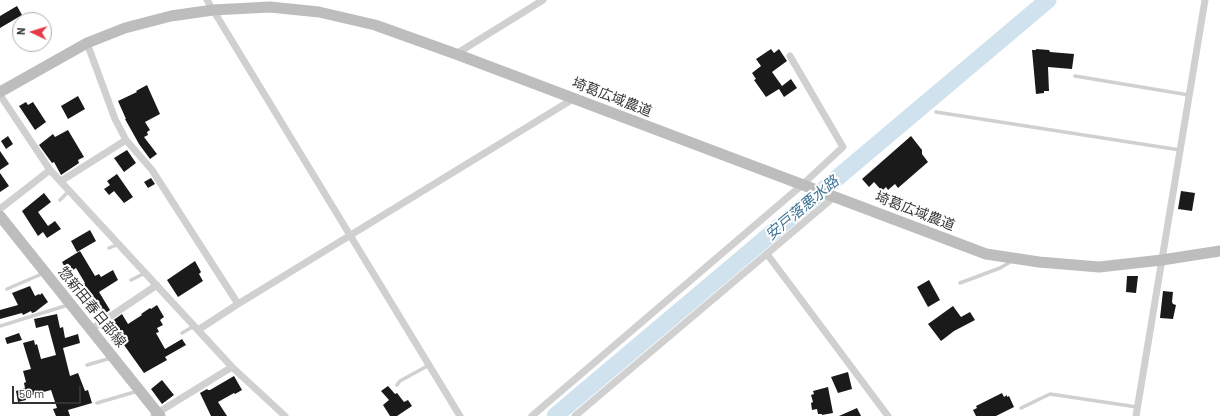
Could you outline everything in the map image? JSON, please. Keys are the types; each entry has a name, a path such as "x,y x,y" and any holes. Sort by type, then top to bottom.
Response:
{"street":[{"path":"207,0 460,416"},
{"path":"456,54 543,0"},
{"path":"1136,416 1205,0"},
{"name":"埼葛広域農道","path":"0,94 87,43 125,28 171,16 213,10 270,7 318,12 374,25 456,54 986,254 1039,262 1099,267 1162,260 1220,251"},
{"path":"87,43 115,119 126,140 152,170 238,304"},
{"path":"532,416 805,186 843,147 790,56"},
{"path":"0,94 50,170 146,272 232,367 285,416"},
{"path":"197,328 351,236 573,99"},
{"path":"61,181 126,140"},
{"path":"0,210 50,170"},
{"path":"575,416 767,254 832,196"},
{"name":"惣新田春日部線","path":"0,216 139,390 157,415"},
{"path":"767,254 888,416"},
{"path":"90,330 157,285"},
{"path":"157,415 232,367"}],"lane":[{"path":"1075,76 1189,94"},
{"path":"936,112 1180,150"},
{"path":"60,200 70,191"},
{"path":"109,248 119,244"},
{"path":"960,284 1000,268 1015,259"},
{"path":"132,280 146,272"},
{"path":"7,289 45,273"},
{"path":"0,326 70,304"},
{"path":"182,334 197,328"},
{"path":"87,365 113,358"},
{"path":"397,385 400,381 429,365"},
{"path":"97,403 139,390"},
{"path":"1021,408 1050,394 1137,407"}],"building":[{"path":"17,6 20,12 12,12 12,21 0,28 0,16"},
{"path":"771,49 774,53 779,49 787,61 772,72 782,86 791,79 797,88 784,97 779,89 766,97 754,80 756,79 752,73 761,66 756,59"},
{"path":"1036,49 1074,54 1072,69 1048,67 1049,91 1036,94 1032,50"},
{"path":"147,85 160,114 145,122 150,130 147,132 148,135 144,137 157,154 150,159 139,144 125,119 118,101 137,92 136,91"},
{"path":"78,96 85,109 68,119 61,106"},
{"path":"26,102 28,105 33,102 46,122 35,130 19,106"},
{"path":"68,130 84,157 78,160 79,163 61,175 54,162 52,163 39,145 53,134 55,137"},
{"path":"8,136 13,144 6,149 1,141"},
{"path":"911,136 922,150 922,154 928,162 898,188 895,184 888,190 886,187 882,191 874,182 869,187 862,179"},
{"path":"127,150 136,163 124,172 114,158"},
{"path":"0,151 9,164 0,170"},
{"path":"0,173 9,186 0,192"},
{"path":"117,174 133,197 124,203 114,191 109,195 104,189 110,185 107,181"},
{"path":"151,178 155,184 148,188 144,182"},
{"path":"1181,191 1195,193 1192,211 1178,209"},
{"path":"44,193 51,202 38,212 48,226 55,221 61,229 47,238 43,232 38,236 22,211"},
{"path":"90,230 96,241 77,252 71,241"},
{"path":"80,251 95,276 99,274 101,277 113,270 118,280 99,292 110,310 100,317 99,315 96,317 85,296 80,285 85,283 76,268 68,273 62,262"},
{"path":"195,261 201,272 199,274 203,281 178,297 167,280"},
{"path":"1127,276 1138,276 1136,293 1126,292"},
{"path":"929,280 940,300 928,307 917,287"},
{"path":"30,286 35,296 42,293 48,302 35,312 32,313 31,311 23,315 22,313 0,319 0,310 18,305 12,293"},
{"path":"1163,291 1173,292 1172,302 1176,305 1173,319 1160,318"},
{"path":"157,305 164,317 160,320 163,325 157,328 159,332 156,333 165,349 182,339 186,345 165,357 167,360 144,373 124,345 121,347 116,338 114,339 105,326 122,314 128,324 150,308 151,309"},
{"path":"953,306 961,317 970,312 975,320 954,331 941,341 928,324"},
{"path":"57,314 60,328 63,327 65,338 78,334 80,343 63,348 70,376 78,373 85,391 88,390 92,403 68,410 70,416 56,416 53,409 57,408 51,390 25,397 26,400 18,402 16,391 25,388 24,383 26,382 23,371 31,369 23,343 34,340 35,345 37,344 41,359 56,355 48,325 36,328 34,319"},
{"path":"19,333 22,340 7,344 5,338"},
{"path":"848,372 852,389 838,393 831,377"},
{"path":"234,376 242,390 218,402 227,416 211,416 200,393 207,389 210,390"},
{"path":"162,380 174,395 162,404 151,389"},
{"path":"388,386 395,394 397,393 404,402 408,400 412,406 397,416 390,416 383,405 389,400 381,391"},
{"path":"828,387 833,413 822,415 818,414 817,409 812,410 811,403 813,402 811,395 814,394 813,391"},
{"path":"1002,393 1004,397 1007,395 1007,397 1009,396 1014,407 996,416 976,416 973,410 977,408 976,406"},
{"path":"857,408 861,416 839,416"}],"waterway":[{"name":"安戸落悪水路","path":"555,416 1048,0"}]}
